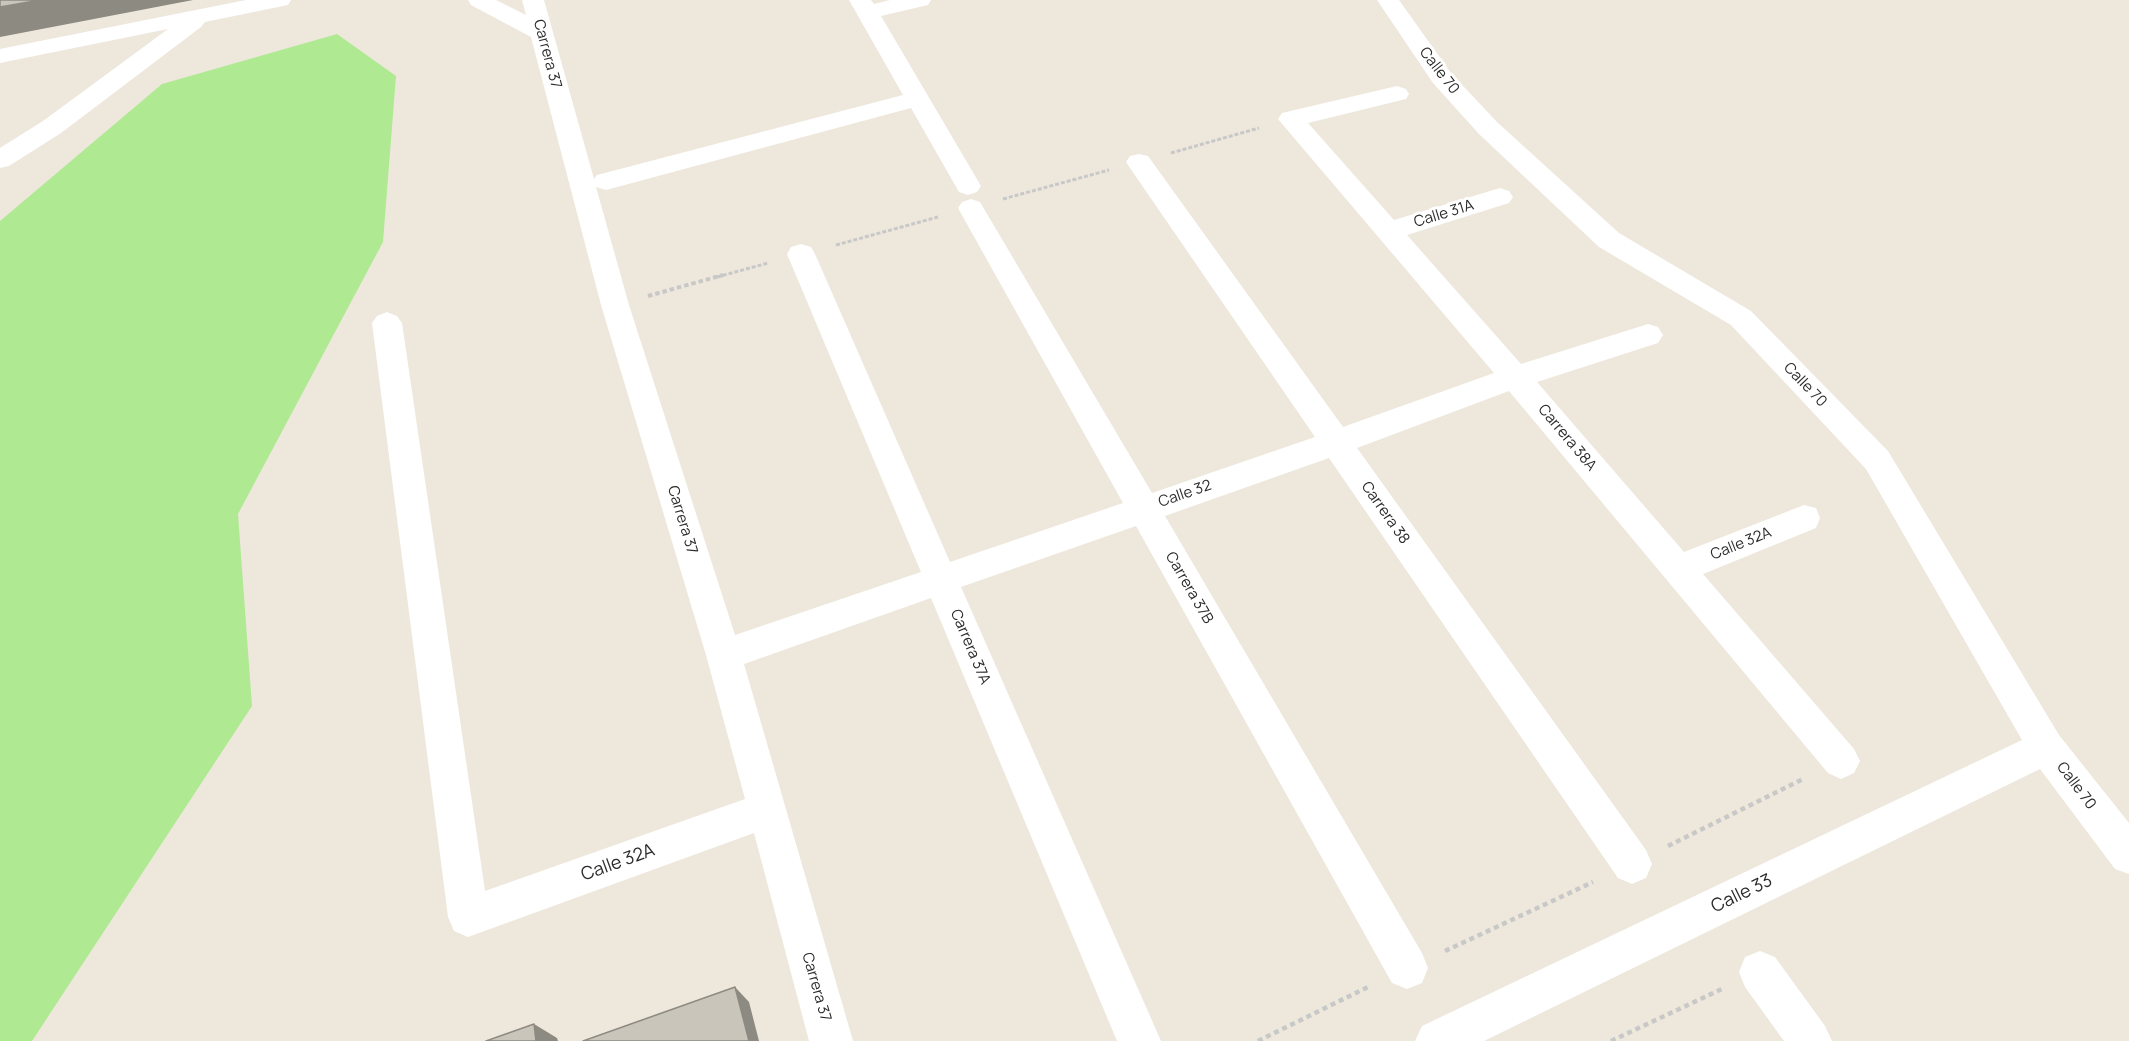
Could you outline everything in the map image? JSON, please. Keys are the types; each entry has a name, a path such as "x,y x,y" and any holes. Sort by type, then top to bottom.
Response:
{"street":[{"path":"0,56 280,0"},
{"path":"479,0 543,34"},
{"name":"Carrera 37","path":"533,0 612,294 724,656 831,1041"},
{"path":"863,6 920,0"},
{"name":"Calle 70","path":"1388,0 1442,78 1488,128 1609,240 1741,318 1877,460 2046,747 2129,855"},
{"name":"Carrera 37B","path":"863,6 917,99 1143,508 1407,968"},
{"path":"0,160 52,127 200,17"},
{"name":"Carrera 38A","path":"1397,94 1290,119 1515,377 1841,761"},
{"path":"606,181 917,99"},
{"name":"Carrera 38","path":"1139,162 1632,864"},
{"name":"Calle 31A","path":"1388,231 1500,197"},
{"name":"Carrera 37A","path":"801,254 1139,1041"},
{"name":"Calle 32A","path":"387,323 468,917 768,808"},
{"name":"Calle 32","path":"724,656 942,581 1143,508 1335,443 1515,377 1648,335"},
{"name":"Calle 32A","path":"1679,569 1804,518"},
{"name":"Calle 33","path":"1437,1041 2046,747"},
{"path":"1760,972 1810,1041"}],"path":[{"path":"1258,1041 1407,968 1632,864 1841,761"},
{"path":"1611,1041 1760,972"}],"green space":[{"path":"337,34 396,76 383,242 238,514 252,706 32,1041 0,1041 0,221 162,84"}],"building":[{"path":"0,0 40,0 0,7"},
{"path":"735,987 749,1041 583,1041"},
{"path":"534,1024 536,1041 486,1041"}]}
